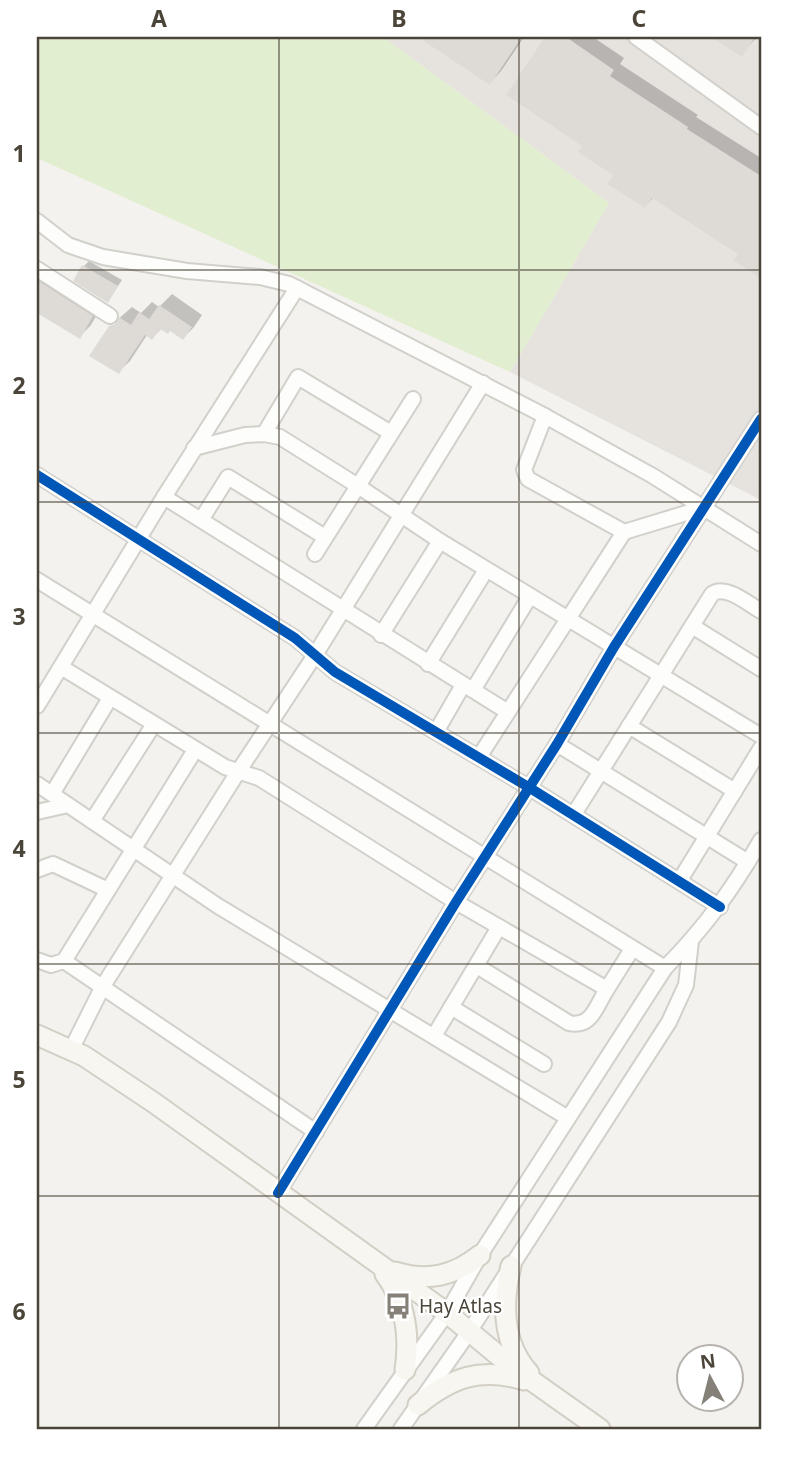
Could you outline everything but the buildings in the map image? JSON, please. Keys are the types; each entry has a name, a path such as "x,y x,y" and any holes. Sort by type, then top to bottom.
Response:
{"main road":[{"path":"37,1035 71,1050 153,1102 447,1313 511,1366 600,1429"},
{"path":"378,1265 411,1277 430,1278 457,1271 480,1255"},
{"path":"378,1265 390,1280 404,1314 408,1342 405,1370"},
{"path":"511,1266 505,1292 505,1318 515,1350 524,1367 547,1391"},
{"path":"418,1405 437,1389 459,1379 483,1374 508,1375 531,1382 547,1391"}],"street":[{"path":"636,37 761,127"},
{"path":"37,221 68,245 82,252 187,271 277,279 545,416 653,476 761,544"},
{"path":"37,269 110,316"},
{"path":"37,706 194,448 297,288"},
{"path":"264,434 298,377 391,433"},
{"path":"71,1050 103,986 315,655 483,383"},
{"path":"315,554 413,398"},
{"path":"545,416 524,470 528,480 624,532"},
{"path":"278,1193 456,902 530,788 614,647 761,419"},
{"path":"194,448 246,435 280,437 486,570 761,736"},
{"path":"37,475 295,638 335,672 574,814 720,907"},
{"path":"201,520 228,477 325,537"},
{"path":"164,497 508,712"},
{"path":"479,757 624,532 703,508"},
{"path":"382,635 440,541"},
{"path":"428,664 486,570"},
{"path":"37,580 665,968"},
{"path":"574,814 716,590 724,590 761,611"},
{"path":"436,732 530,596"},
{"path":"692,625 761,668"},
{"path":"61,667 225,767 259,778 456,902 607,989"},
{"path":"52,794 110,698"},
{"path":"92,821 154,724"},
{"path":"629,726 735,791"},
{"path":"557,744 748,862"},
{"path":"680,880 761,748"},
{"path":"37,961 51,965 64,961 195,750"},
{"path":"37,784 173,876 568,1118"},
{"path":"37,812 68,806"},
{"path":"365,1429 447,1313 480,1255 665,968 720,907 761,840"},
{"path":"37,870 53,864 108,890"},
{"path":"434,1036 499,927"},
{"path":"401,1429 469,1332 676,1010 688,974 691,941"},
{"path":"477,966 569,1023 579,1025 587,1021 632,949"},
{"path":"64,961 316,1132"},
{"path":"451,1007 544,1064"}],"shaded area":[{"path":"383,37 761,37 761,500 510,372 609,203"}],"green space":[{"path":"37,37 383,37 609,203 510,372 37,158"}],"cycle path":[{"path":"278,1193 456,902 557,744 614,647 761,419"},
{"path":"37,475 295,638 335,672 530,788 720,907"}],"place":[{"name":"Hay Atlas","path":"398,1306"}]}
